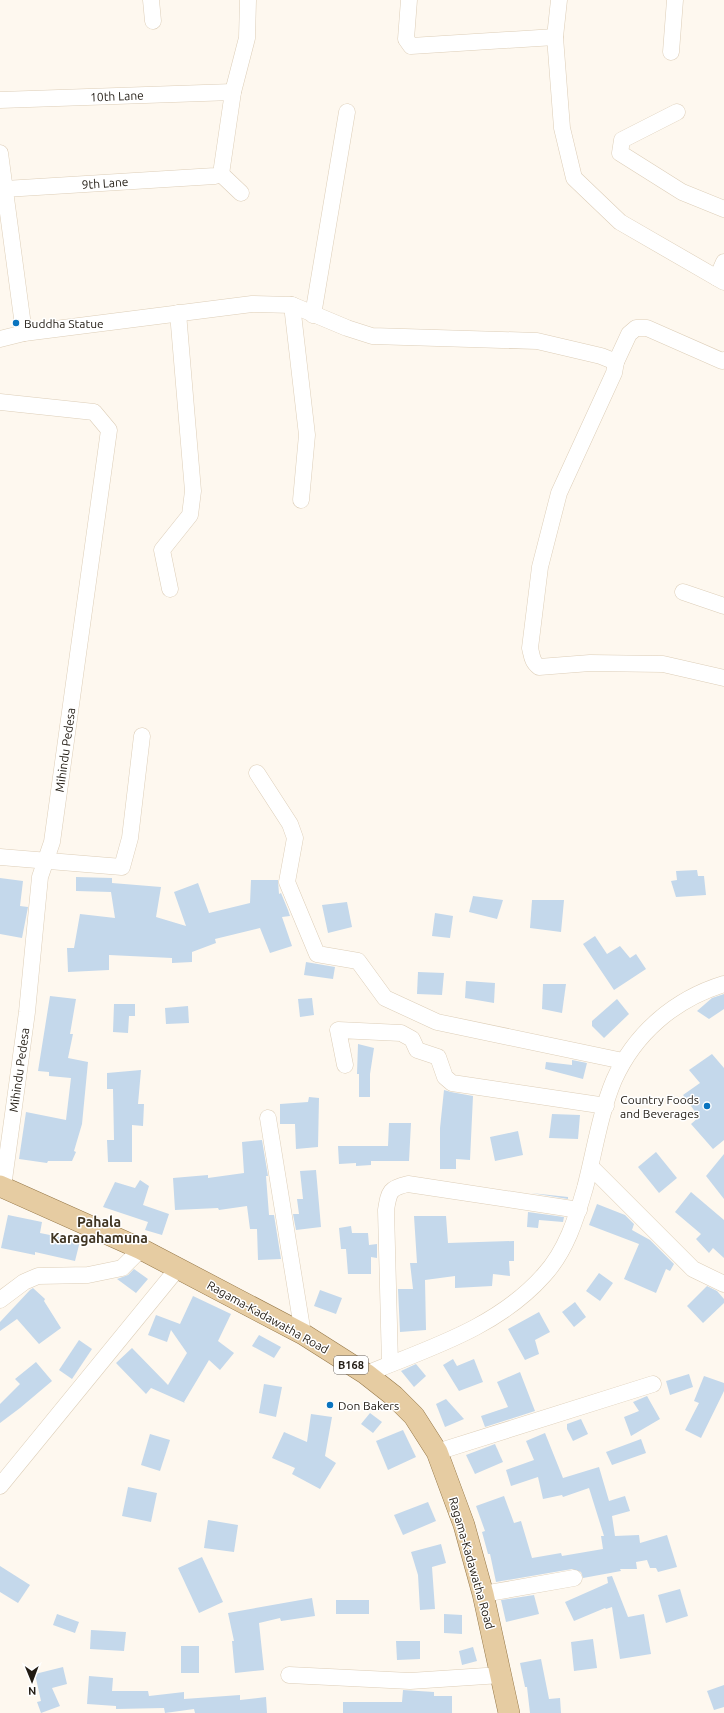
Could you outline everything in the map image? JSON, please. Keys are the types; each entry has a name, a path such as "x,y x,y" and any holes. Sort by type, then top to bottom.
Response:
{"main road":[{"name":"Ragama-Kadawatha Road","path":"1,1186 141,1249 303,1334 366,1374 394,1396 414,1416 437,1452 464,1525 483,1594 509,1713"}],"street":[{"path":"151,0 152,21"},
{"path":"240,193 221,174 233,92 247,38 248,0"},
{"path":"409,0 406,39 411,46 555,37"},
{"path":"559,0 555,37 562,128 574,178 620,222 720,280 724,262"},
{"path":"671,52 675,0"},
{"name":"10th Lane","path":"0,100 233,92"},
{"path":"313,314 347,112"},
{"path":"677,112 622,140 620,153 682,192 724,209"},
{"path":"0,153 24,332"},
{"name":"9th Lane","path":"5,189 215,176 221,174"},
{"path":"0,338 24,332 252,304 292,305 372,336 537,341 601,356 616,362"},
{"path":"292,305 307,435 301,500"},
{"path":"170,589 162,550 190,515 193,491 178,313"},
{"path":"724,360 722,361 647,328 636,328 629,334 616,362 614,373 559,493 540,567 530,648 534,663 538,667 590,663 663,664 724,678"},
{"name":"Mihindu Pedesa","path":"0,402 94,412 109,430 52,842 40,877 27,1012 1,1186"},
{"path":"683,592 724,606"},
{"path":"0,857 122,867 130,838 142,736"},
{"path":"257,773 290,824 295,838 287,882 316,954 358,960 385,998 437,1022 623,1061"},
{"path":"366,1374 424,1352 481,1326 522,1296 544,1275 558,1256 569,1236 579,1210 606,1106 623,1061 651,1027 673,1007 694,995 724,984"},
{"path":"345,1065 338,1030 401,1033 412,1039 417,1050 438,1057 445,1077 452,1082 606,1106"},
{"path":"268,1118 303,1334"},
{"path":"591,1167 693,1269 724,1284"},
{"path":"390,1364 386,1210 388,1196 395,1187 408,1184 579,1210"},
{"path":"0,1300 24,1282 38,1276 88,1275 122,1268 141,1249"},
{"path":"0,1486 178,1268"},
{"path":"437,1452 653,1384"},
{"path":"483,1594 574,1578"},
{"path":"289,1675 410,1681 501,1675"}],"building":[{"path":"697,870 698,876 704,876 706,895 676,897 671,881 677,880 676,871"},
{"path":"76,877 112,878 112,883 161,887 156,917 186,926 174,892 198,883 209,913 250,903 251,880 278,880 279,894 281,893 290,916 282,917 292,946 270,953 260,928 215,939 216,943 192,952 192,962 172,963 172,958 109,955 109,970 68,972 67,948 74,948 80,914 115,918 111,892 76,891"},
{"path":"0,878 23,881 20,906 28,907 22,938 0,934"},
{"path":"473,896 503,900 497,919 469,912"},
{"path":"532,900 564,900 561,932 530,928"},
{"path":"347,902 352,927 328,933 322,905"},
{"path":"435,913 453,916 450,938 432,936"},
{"path":"595,936 607,954 620,946 630,958 636,954 646,969 614,990 583,944"},
{"path":"306,962 335,967 333,979 304,975"},
{"path":"418,972 444,973 442,995 417,994"},
{"path":"466,981 495,983 494,1003 465,998"},
{"path":"543,984 566,984 562,1013 542,1009"},
{"path":"724,994 724,1009 709,1019 697,1011 712,998"},
{"path":"50,996 76,999 70,1034 73,1034 68,1058 88,1062 82,1124 74,1151 76,1152 72,1161 48,1161 47,1163 19,1159 26,1112 66,1120 71,1078 49,1076 49,1072 38,1071"},
{"path":"312,998 314,1015 300,1017 298,999"},
{"path":"617,999 629,1014 604,1038 592,1026 592,1021"},
{"path":"114,1004 135,1004 135,1016 129,1016 128,1033 113,1032"},
{"path":"188,1006 189,1023 166,1024 165,1008"},
{"path":"358,1044 374,1048 370,1074 370,1097 359,1097 359,1074 357,1074"},
{"name":"Country Foods and Beverages","path":"712,1054 724,1068 724,1140 713,1149 691,1124 699,1117 683,1095 700,1083 689,1070"},
{"path":"572,1060 587,1063 583,1079 545,1069 546,1062 572,1065"},
{"path":"141,1070 138,1104 144,1104 143,1126 132,1125 132,1162 108,1162 107,1140 114,1140 113,1089 107,1089 107,1073"},
{"path":"444,1090 473,1096 470,1160 456,1159 456,1169 440,1169 440,1128"},
{"path":"309,1097 319,1098 318,1147 296,1149 295,1124 280,1124 280,1104 308,1102"},
{"path":"552,1114 580,1115 578,1139 549,1138"},
{"path":"389,1123 411,1123 409,1161 371,1161 371,1165 356,1166 356,1163 339,1164 338,1146 388,1146"},
{"path":"518,1131 523,1155 495,1161 490,1137"},
{"path":"262,1140 268,1176 266,1176 269,1215 274,1215 281,1259 258,1260 257,1229 250,1229 247,1206 219,1210 218,1208 175,1210 173,1178 208,1175 208,1178 244,1173 242,1142"},
{"path":"656,1152 677,1178 659,1193 638,1167"},
{"path":"724,1154 724,1199 706,1176"},
{"path":"316,1170 321,1227 296,1230 293,1214 299,1214 297,1199 303,1199 300,1171"},
{"path":"140,1180 149,1186 143,1205 169,1214 162,1235 145,1230 148,1222 103,1207 115,1182 135,1188"},
{"path":"691,1192 724,1220 724,1258 713,1248 709,1253 696,1239 701,1234 675,1212"},
{"path":"531,1193 568,1197 568,1199"},
{"path":"597,1204 625,1215 634,1224 632,1230 650,1240 674,1264 670,1271 666,1269 656,1293 624,1279 639,1244 589,1225"},
{"path":"528,1212 564,1217 563,1222 539,1220 538,1228 527,1227"},
{"path":"8,1215 42,1222 40,1233 80,1241 75,1261 35,1252 35,1255 1,1248"},
{"path":"414,1216 446,1216 448,1243 514,1241 514,1261 509,1261 510,1276 493,1274 492,1286 455,1288 455,1276 425,1280 426,1330 400,1332 398,1289 413,1289 410,1263 417,1263"},
{"path":"351,1226 352,1233 368,1233 369,1245 377,1244 377,1258 371,1257 371,1274 348,1274 346,1249 341,1249 339,1228"},
{"path":"134,1269 148,1279 136,1293 117,1279 128,1275"},
{"path":"599,1273 613,1283 600,1301 586,1291"},
{"path":"707,1286 717,1291 724,1299 724,1303 703,1323 687,1306"},
{"path":"33,1288 45,1299 44,1301 61,1328 39,1344 17,1319 0,1331 0,1322"},
{"path":"320,1290 342,1298 336,1314 314,1306"},
{"path":"193,1296 231,1314 218,1341 234,1353 220,1370 209,1360 184,1402 185,1403 151,1388 146,1394 116,1363 132,1348 168,1385 187,1353 171,1330 167,1342 148,1335 156,1315 180,1324"},
{"path":"575,1302 586,1317 574,1327 562,1312"},
{"path":"539,1312 550,1332 535,1340 539,1354 525,1360 508,1329"},
{"path":"259,1335 281,1347 274,1358 252,1346"},
{"path":"79,1340 92,1349 72,1379 59,1370"},
{"path":"453,1359 457,1366 474,1359 483,1382 459,1391 443,1365"},
{"path":"36,1362 52,1381 0,1423 0,1404 20,1384 15,1379"},
{"path":"416,1364 426,1376 414,1387 401,1371"},
{"path":"520,1372 535,1411 485,1427 481,1416 508,1407 497,1382"},
{"path":"689,1374 693,1387 670,1395 666,1381"},
{"path":"704,1376 724,1383 724,1391 701,1438 685,1430 699,1403 694,1401"},
{"path":"264,1384 282,1387 276,1417 259,1413"},
{"path":"647,1396 660,1419 631,1436 624,1417 639,1411 633,1402"},
{"path":"446,1399 464,1419 445,1427 436,1404"},
{"path":"370,1413 382,1422 373,1433 361,1424"},
{"path":"311,1414 332,1417 325,1456 336,1463 320,1489 292,1474 295,1468 272,1458 284,1432 307,1442"},
{"path":"581,1419 588,1434 573,1441 567,1429 567,1424"},
{"path":"403,1430 416,1457 388,1470 376,1441"},
{"path":"545,1433 563,1478 599,1467 609,1501 625,1496 630,1511 612,1516 615,1536 639,1535 640,1543 667,1535 677,1567 658,1572 656,1568 650,1568 647,1560 636,1562 637,1569 620,1569 621,1571 583,1578 581,1572 572,1569 496,1582 490,1554 488,1554 482,1532 485,1531 476,1506 504,1496 514,1523 521,1521 532,1558 561,1553 562,1556 603,1549 601,1536 604,1536 589,1488 563,1497 562,1495 543,1499 538,1477 511,1486 506,1470 534,1460 526,1441"},
{"path":"150,1434 170,1440 160,1471 141,1465"},
{"path":"641,1439 646,1453 612,1465 606,1452"},
{"path":"495,1444 503,1462 475,1474 466,1455"},
{"path":"128,1487 157,1493 151,1522 122,1516"},
{"path":"428,1502 436,1521 403,1535 394,1515"},
{"path":"208,1520 238,1525 234,1552 204,1548"},
{"path":"441,1544 446,1563 432,1567 435,1609 420,1610 418,1575 411,1552"},
{"path":"202,1557 223,1602 199,1613 178,1568"},
{"path":"0,1566 30,1585 18,1603 0,1592"},
{"path":"612,1576 628,1617 644,1614 651,1654 620,1659 612,1607 605,1608 574,1621 565,1602 608,1583 607,1577"},
{"path":"680,1589 688,1616 666,1623 658,1595"},
{"path":"534,1595 539,1614 506,1622 501,1600"},
{"path":"312,1598 315,1616 281,1621 280,1618 259,1623 264,1670 235,1673 232,1641 234,1641 228,1613"},
{"path":"336,1600 369,1600 369,1614 336,1614"},
{"path":"57,1614 79,1622 75,1633 53,1625"},
{"path":"444,1614 462,1615 462,1634 444,1633"},
{"path":"91,1630 126,1632 124,1651 90,1649"},
{"path":"593,1639 597,1668 574,1671 571,1642"},
{"path":"396,1641 420,1641 420,1659 397,1660"},
{"path":"181,1646 199,1646 199,1673 181,1673"},
{"path":"473,1647 477,1661 462,1665 459,1651"},
{"path":"541,1659 549,1699 560,1698 561,1713 530,1713 527,1687 525,1687 520,1663"},
{"path":"63,1667 67,1684 52,1688 60,1706 41,1713 37,1702 41,1701 35,1674"},
{"path":"89,1676 113,1678 112,1691 148,1691 149,1696 184,1692 184,1699 240,1695 240,1700 266,1697 267,1713 195,1713 194,1709 165,1713 164,1708 116,1709 116,1706 87,1704"},
{"path":"724,1685 724,1707 714,1710 707,1691"},
{"path":"403,1690 434,1692 434,1696 452,1696 452,1713 343,1713 343,1702 402,1702"}],"place":[{"name":"Buddha Statue","path":"16,323"},
{"name":"Country Foods and Beverages","path":"707,1106"},
{"name":"Don Bakers","path":"330,1405"}],"district":[{"name":"Pahala Karagahamuna","path":"99,1230"}]}
